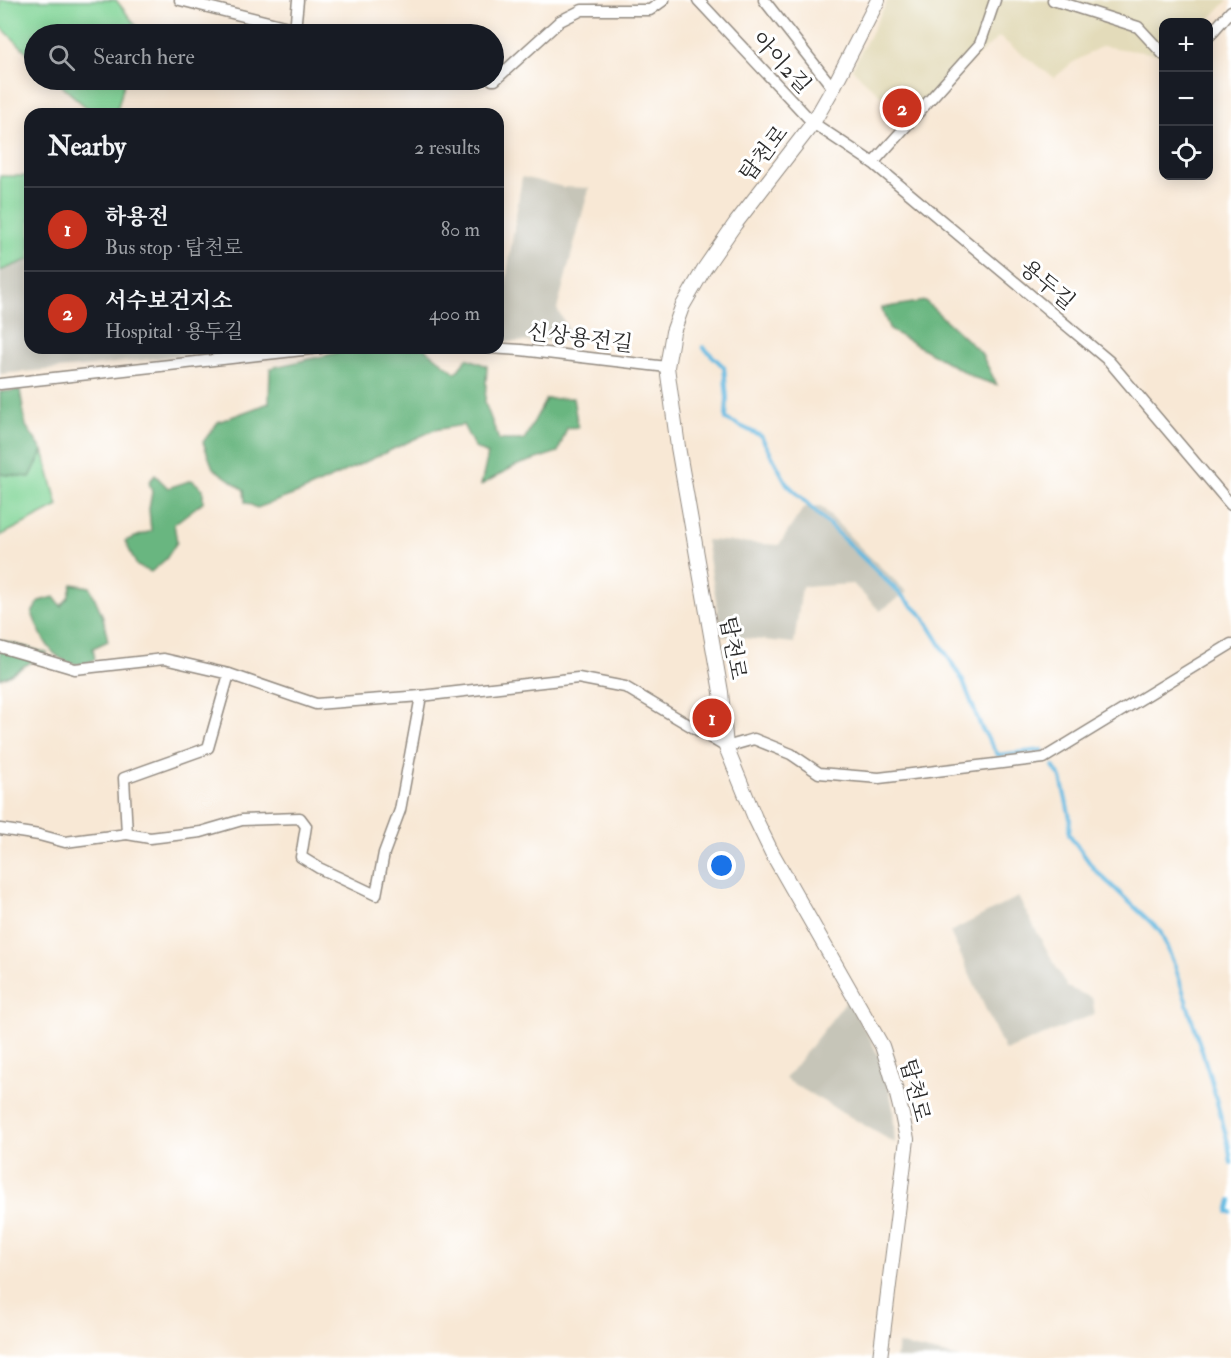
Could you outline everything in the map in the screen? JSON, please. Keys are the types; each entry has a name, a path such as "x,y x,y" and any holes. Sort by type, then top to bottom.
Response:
{"main road":[{"name":"탑천로","path":"878,0 813,123 735,224 704,269 682,307 673,332 667,367 678,447 721,692 726,747 772,853 882,1046 893,1076 907,1139 880,1358"}],"street":[{"path":"180,0 272,24"},
{"path":"296,24 298,0"},
{"path":"504,72 560,21 582,10 650,10 664,0"},
{"name":"아이2길","path":"698,0 813,123"},
{"path":"764,0 833,88"},
{"path":"873,163 980,44 995,0"},
{"path":"1053,0 1138,27 1159,50"},
{"path":"1213,33 1231,11"},
{"name":"용두길","path":"813,123 873,163 1108,361 1231,505"},
{"name":"신상용전길","path":"504,349 667,367"},
{"path":"0,384 268,354"},
{"path":"0,648 75,669 164,659 230,674 316,704 421,696 578,678 625,687 726,747 754,739 791,754 819,773 879,778 1044,758 1231,644"},
{"path":"127,834 124,778 208,748 230,674"},
{"path":"0,830 39,835 65,842 127,834 150,838 201,832 242,820 300,818 306,826 301,857 376,896 384,853 400,810 421,696"}],"shaded area":[{"path":"888,0 1228,0 1211,18 1159,18 1159,54 1102,46 1072,63 1054,78 999,37 905,118 852,69"},
{"path":"522,177 563,187 589,188 557,309 575,341 504,342 504,293"},
{"path":"24,261 24,354 189,354 0,374 0,271"},
{"path":"821,506 907,592 880,611 853,584 802,587 794,643 722,636 706,540 779,545 804,507"},
{"path":"1018,897 1067,987 1092,998 1095,1014 1005,1051 950,932"},
{"path":"847,1000 870,1038 886,1073 893,1108 895,1143 785,1079"},
{"path":"898,1344 906,1346 961,1358 896,1358"}],"green space":[{"path":"0,0 116,0 135,24 24,24 24,49 0,26"},
{"path":"66,90 122,90 118,108 87,108"},
{"path":"0,176 24,176 24,261 0,271"},
{"path":"925,301 981,353 997,385 975,378 890,330 881,308"},
{"path":"332,354 432,354 456,373 467,358 487,366 485,403 499,440 524,440 546,399 573,398 578,427 567,428 558,452 515,466 481,485 488,454 475,448 463,425 434,430 301,492 257,508 245,502 244,490 213,468 203,442 218,422 269,403 270,368"},
{"path":"20,390 26,426 43,451 30,477 0,474 0,392"},
{"path":"43,451 58,506 0,536 0,474 30,477"},
{"path":"155,475 168,488 192,480 203,489 203,502 174,524 177,542 166,559 151,572 137,566 125,541 151,531 149,509 152,492 149,482"},
{"path":"72,584 90,587 103,617 108,641 93,648 95,660 81,664 68,662 53,653 43,638 32,613 39,601 54,597 61,606 68,598"},
{"path":"0,640 47,653 0,678"}],"waterway":[{"path":"703,347 724,367 727,398 726,419 761,436 787,484 923,616 963,681 981,727 998,755 1042,750"},
{"path":"1053,766 1061,778 1070,818 1069,834 1094,869 1160,931 1175,966 1209,1073 1228,1143 1231,1163"},
{"path":"1231,1200 1228,1212 1231,1212"}],"place":[{"name":"서수보건지소","path":"902,108"},
{"name":"하용전","path":"712,718"}]}
